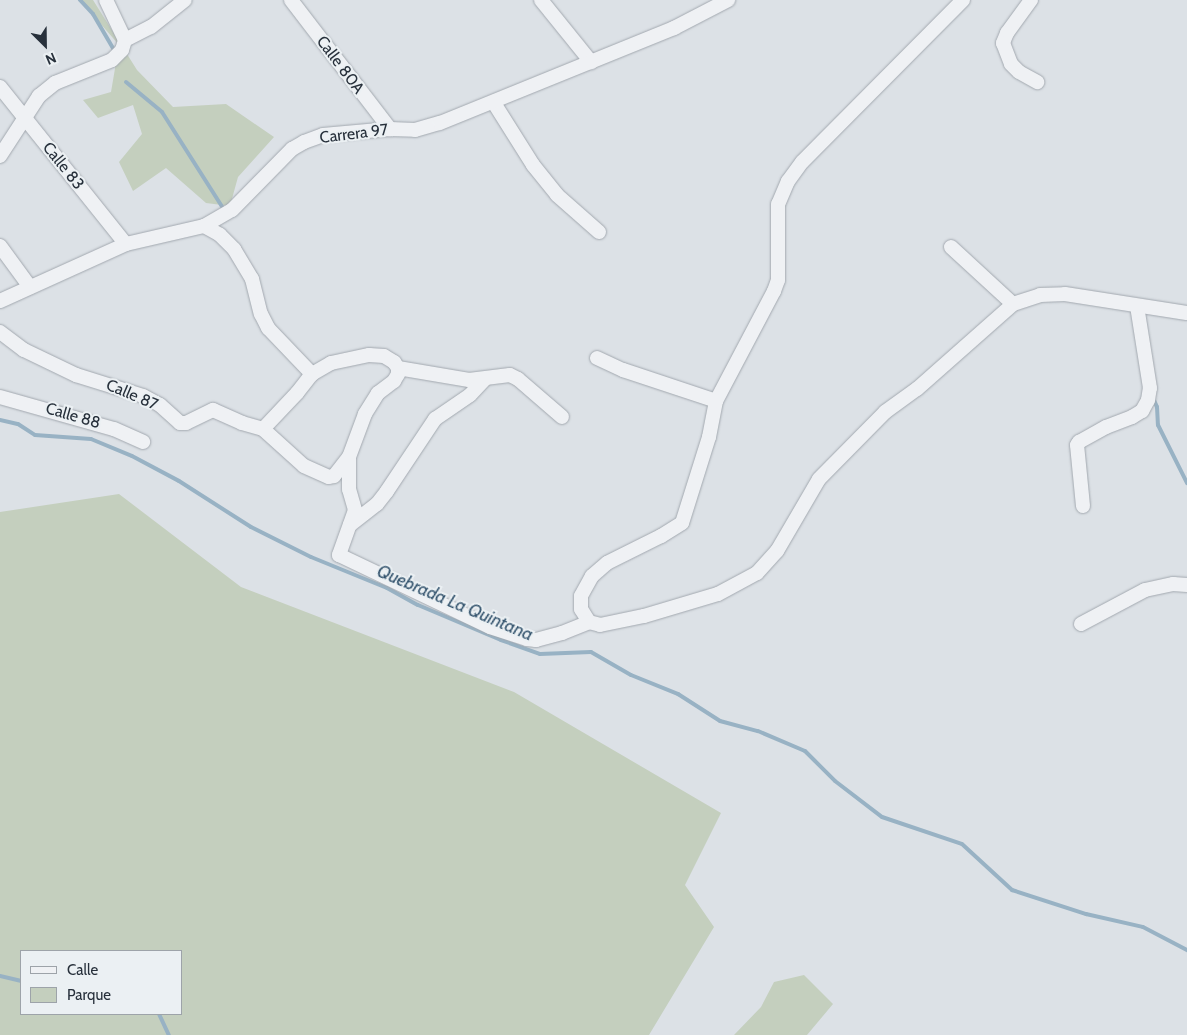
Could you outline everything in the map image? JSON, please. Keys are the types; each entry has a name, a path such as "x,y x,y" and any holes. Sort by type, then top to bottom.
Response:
{"street":[{"path":"0,156 38,96 56,83 112,60 122,50 125,40 106,0"},
{"name":"Calle 80A","path":"291,0 390,129"},
{"path":"540,0 592,62"},
{"name":"Carrera 97","path":"0,301 126,244 204,226 232,210 286,156 304,142 323,135 390,129 415,130 494,103 674,28 728,0"},
{"path":"589,622 581,609 581,596 592,576 607,563 661,536 682,523 709,437 716,401 778,280 778,204 788,181 802,162 963,0"},
{"path":"1032,0 1007,33 1003,43 1011,64 1019,72 1038,82"},
{"path":"125,40 151,27 180,1"},
{"name":"Calle 83","path":"0,87 126,244"},
{"path":"494,103 533,165 557,195 599,232"},
{"path":"204,226 220,235 234,249 252,279 261,314 268,328 312,374"},
{"path":"0,246 30,287"},
{"path":"952,247 1013,304"},
{"path":"349,457 349,489 355,510 338,554 340,556 490,627 536,640 562,633 589,622 600,625 644,616 718,594 757,573 777,550 819,479 885,412 917,389 1013,304 1040,295 1065,294 1187,313"},
{"path":"1083,506 1077,445 1106,427 1142,411 1148,400 1150,388 1137,306"},
{"name":"Calle 87","path":"0,332 24,350 76,375 143,396 160,405 180,423 186,423 213,410 242,423 263,429"},
{"path":"369,355 384,356 394,362 398,368 398,374 394,381 378,393 365,414 349,457 334,476 329,477 304,466 263,429 312,374 332,363 369,355"},
{"path":"597,358 623,370 716,401"},
{"path":"398,368 456,379 484,380 503,375 518,379 562,417"},
{"path":"349,526 376,504 388,491 435,419 470,395 484,380"},
{"name":"Calle 88","path":"0,397 114,428 143,442"},
{"path":"1081,624 1146,590 1173,584 1187,585"}],"green space":[{"path":"80,0 93,0 137,70 173,107 226,104 274,137 238,177 230,206 206,203 166,168 133,191 119,162 142,134 133,105 98,118 83,100 111,92 119,45"},
{"path":"119,494 241,587 514,692 721,813 685,885 714,927 649,1035 0,1035 0,512"},
{"path":"804,975 833,1004 807,1035 734,1035 761,1007 774,982"}],"waterway":[{"path":"80,0 93,14 114,50"},
{"path":"126,82 162,112 223,208"},
{"path":"1153,398 1157,407 1158,425 1187,483"},
{"name":"Quebrada La Quintana","path":"0,420 18,424 35,435 91,439 132,456 179,481 251,527 311,557 387,588 418,605 501,640 540,654 591,652 631,675 678,694 720,721 758,731 805,751 835,781 882,817 962,844 1012,890 1086,914 1143,927 1187,950"},
{"path":"0,976 20,981"},
{"path":"159,1015 169,1035"}]}
